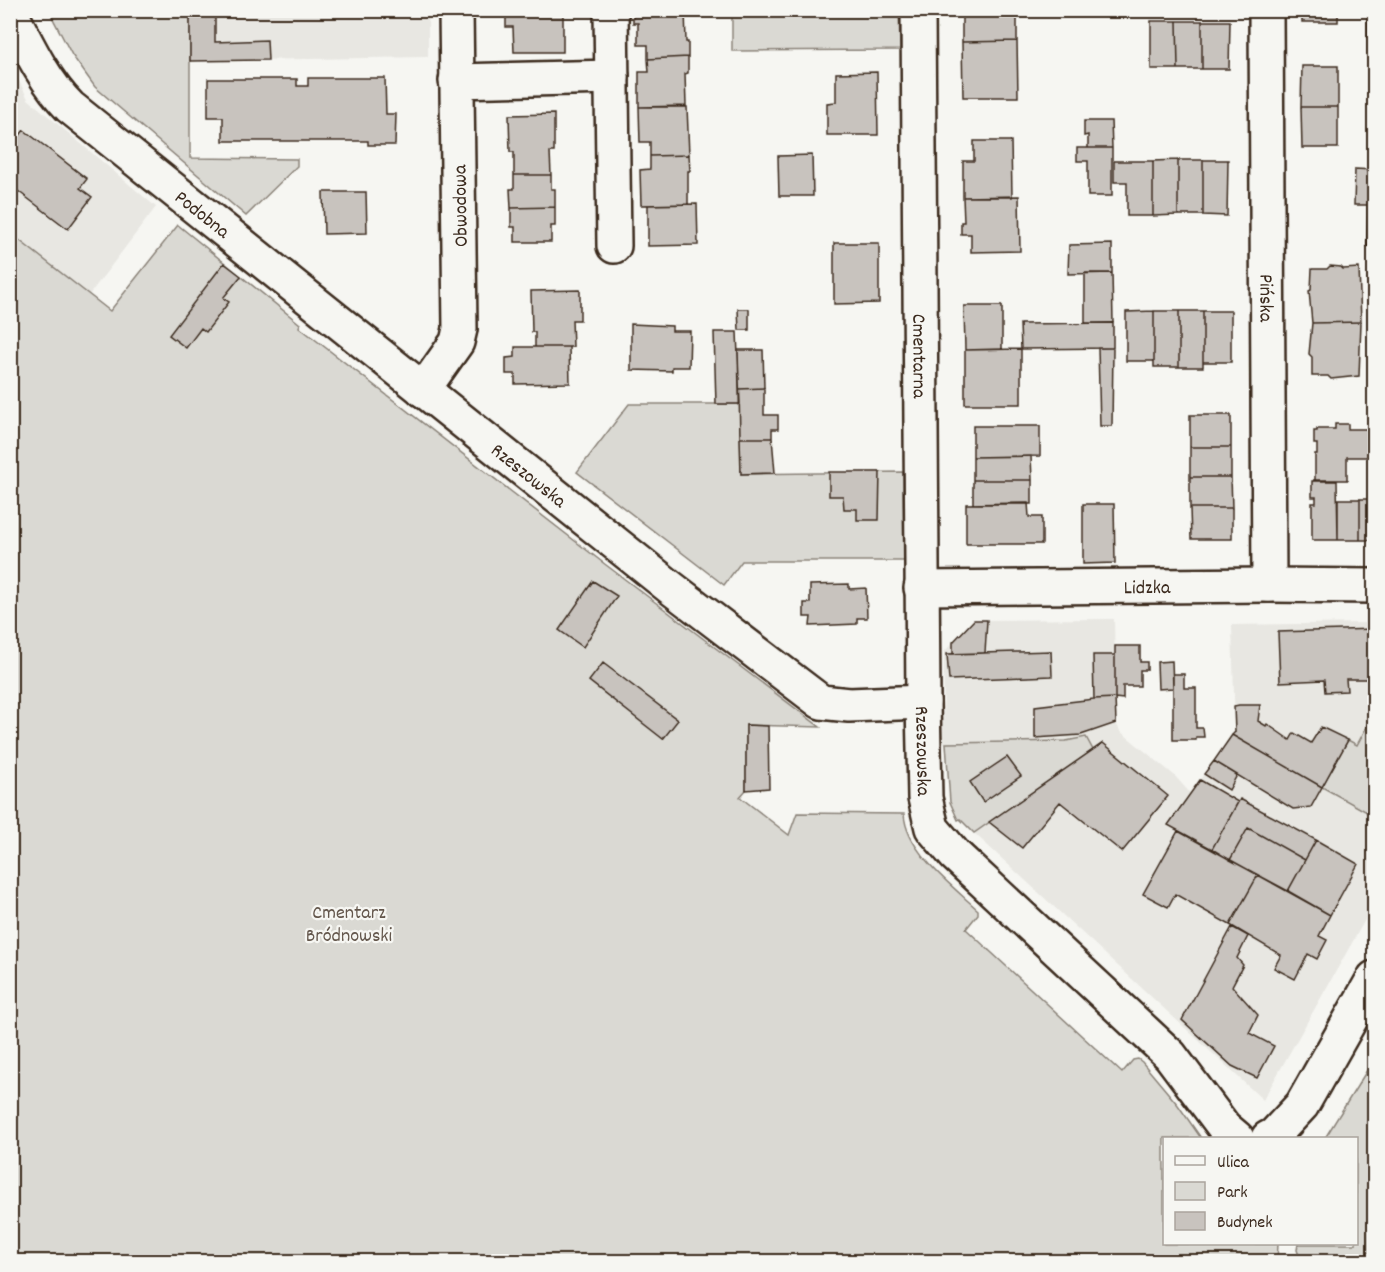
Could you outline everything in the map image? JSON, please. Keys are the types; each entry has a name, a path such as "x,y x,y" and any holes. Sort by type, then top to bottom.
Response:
{"street":[{"name":"Obwodowa","path":"423,390 457,342 460,329 456,10"},
{"path":"611,10 614,246"},
{"name":"Cmentarna","path":"918,10 922,702"},
{"name":"Pińska","path":"1266,10 1269,585"},
{"name":"Podobna","path":"10,11 43,72 59,96 70,107 423,390"},
{"path":"456,81 612,77"},
{"name":"Rzeszowska","path":"423,390 670,587 820,702 849,705 922,702 925,798 932,828 955,855 1170,1055 1224,1127 1237,1137"},
{"name":"Lidzka","path":"921,588 1374,586"},
{"path":"1271,1137 1302,1105 1374,978"}],"shaded area":[{"path":"190,11 428,11 428,57 190,61"},
{"path":"10,63 28,99 156,207 89,295 11,233"},
{"path":"1114,619 1116,723 1120,731 1174,775 1190,793 1235,732 1232,625 1371,623 1374,629 1374,713 1357,745 1349,740 1322,787 1374,816 1374,904 1263,1100 974,833 1093,750 1086,737 1066,741 943,743 944,652 974,620"}],"green space":[{"path":"49,11 190,11 190,158 297,159 297,166 246,216 95,87 72,55"},
{"path":"732,11 899,11 900,50 732,51"},
{"name":"Cmentarz Bródnowski","path":"178,225 300,324 299,327 606,565 820,727 746,725 746,790 740,797 789,835 797,813 904,814 907,828 921,854 978,910 978,914 966,929 1122,1073 1133,1060 1138,1059 1142,1062 1178,1105 1200,1137 1163,1137 1163,1245 1278,1245 1277,1261 11,1261 10,233 110,311"},
{"path":"629,404 740,404 741,474 903,472 904,561 742,561 724,585 577,472"},
{"path":"1374,713 1374,816 1322,787 1348,740 1357,745"},
{"path":"1086,737 1093,750 974,833 960,819 958,820 950,802 946,743 1066,741"},
{"path":"1374,1059 1374,1261 1301,1261 1298,1245 1358,1245 1358,1137 1326,1137"}],"building":[{"path":"190,10 215,10 215,42 267,40 268,60 190,61"},
{"path":"633,10 685,10 688,57 648,59 648,45 638,45 638,23 633,23"},
{"path":"962,10 1017,10 1017,41 962,42"},
{"path":"1302,10 1338,10 1338,22 1302,22"},
{"path":"1368,10 1374,10 1374,44 1368,44"},
{"path":"506,11 563,11 563,52 514,52 513,27 506,27"},
{"path":"1151,21 1177,21 1178,69 1151,69"},
{"path":"1177,21 1202,21 1202,69 1178,69"},
{"path":"1202,21 1230,21 1229,69 1202,69"},
{"path":"1017,41 1018,97 963,97 962,42"},
{"path":"1368,44 1374,44 1374,67 1368,67"},
{"path":"688,57 688,73 685,74 686,106 639,107 639,72 649,72 648,59"},
{"path":"1302,66 1338,66 1338,107 1301,107"},
{"path":"877,72 878,135 827,135 827,103 836,102 836,73"},
{"path":"308,78 385,78 386,114 396,114 395,145 368,145 368,141 223,141 223,117 208,117 208,79 297,79 297,86 308,86"},
{"path":"639,107 687,107 689,155 650,156 650,142 640,142"},
{"path":"1301,107 1338,107 1338,148 1302,148"},
{"path":"554,114 554,152 550,152 551,175 514,175 514,152 510,152 509,115"},
{"path":"1084,121 1111,121 1112,148 1088,148 1088,135 1084,136"},
{"path":"24,130 87,179 80,188 92,197 68,229 10,185 10,148"},
{"path":"974,141 1011,141 1012,197 963,197 963,161 974,161"},
{"path":"1077,148 1112,148 1112,196 1088,196 1088,161 1077,161"},
{"path":"689,155 688,204 641,205 640,170 650,169 650,156"},
{"path":"812,155 813,196 779,196 778,156"},
{"path":"1178,160 1203,160 1203,215 1178,215"},
{"path":"1178,160 1178,215 1153,216 1153,161"},
{"path":"1203,160 1228,160 1227,216 1203,215"},
{"path":"1114,161 1153,161 1153,216 1127,216 1127,182 1114,182"},
{"path":"1355,169 1374,170 1374,246 1367,246 1368,205 1354,205"},
{"path":"514,175 551,175 551,189 555,189 555,207 511,208 510,189 514,189"},
{"path":"323,192 366,192 367,233 324,234"},
{"path":"1019,196 1020,251 971,252 971,234 961,234 961,222 964,222 963,197"},
{"path":"697,204 698,245 648,246 648,205"},
{"path":"555,207 555,226 551,226 551,242 515,242 515,227 511,227 511,208"},
{"path":"834,243 879,243 879,303 834,304"},
{"path":"1112,244 1112,273 1068,274 1069,245"},
{"path":"224,263 241,276 223,298 229,302 206,332 201,328 186,348 169,335"},
{"path":"1330,266 1343,269 1359,268 1361,322 1312,323 1309,291 1311,290 1312,269 1327,269"},
{"path":"1085,273 1112,273 1113,323 1085,323"},
{"path":"580,290 580,320 572,320 573,347 535,347 535,332 532,332 531,291"},
{"path":"964,306 1002,306 1002,349 965,350"},
{"path":"738,309 749,309 749,330 739,330"},
{"path":"1154,311 1179,311 1179,367 1154,367"},
{"path":"1154,311 1154,361 1126,361 1126,312"},
{"path":"1179,311 1203,311 1203,367 1179,367"},
{"path":"1203,311 1231,311 1231,362 1203,362"},
{"path":"1361,322 1359,376 1331,379 1328,376 1312,376 1312,357 1309,354 1312,323"},
{"path":"1113,323 1113,348 1021,349 1020,324"},
{"path":"631,324 672,326 672,331 690,331 689,367 672,367 672,371 631,370"},
{"path":"714,332 737,332 740,404 716,404"},
{"path":"515,347 569,347 570,383 515,384 515,374 506,374 506,358 515,357"},
{"path":"1098,348 1113,348 1112,426 1100,426"},
{"path":"1021,349 1021,404 965,404 965,350"},
{"path":"738,350 763,350 764,388 739,389"},
{"path":"764,388 764,415 778,415 778,429 772,429 772,438 740,438 739,389"},
{"path":"1190,415 1231,415 1231,447 1190,447"},
{"path":"1335,424 1348,424 1348,429 1373,429 1373,457 1347,457 1347,480 1315,480 1317,444 1314,444 1314,431 1335,429"},
{"path":"973,426 1040,426 1040,456 973,457"},
{"path":"740,438 772,438 775,473 741,474"},
{"path":"1190,447 1231,447 1231,477 1190,477"},
{"path":"1031,456 1032,480 973,480 973,457"},
{"path":"829,472 880,472 879,520 857,520 857,509 844,509 843,496 829,496"},
{"path":"1190,477 1231,477 1232,508 1190,508"},
{"path":"973,480 1032,480 1032,504 973,504"},
{"path":"1312,481 1337,481 1338,540 1312,540 1312,503 1316,503 1316,497 1312,497"},
{"path":"1338,499 1360,499 1360,540 1338,540"},
{"path":"1360,499 1374,499 1374,540 1360,540"},
{"path":"1028,503 1029,517 1042,517 1042,544 966,544 966,504"},
{"path":"1083,504 1114,504 1115,563 1083,564"},
{"path":"1190,508 1232,508 1232,539 1191,539"},
{"path":"593,581 617,596 583,647 559,630"},
{"path":"849,584 849,589 866,588 867,618 857,618 857,624 810,626 811,617 804,617 804,603 810,603 810,585"},
{"path":"974,620 987,620 985,653 953,654 953,642"},
{"path":"1374,629 1374,679 1346,679 1347,691 1325,692 1324,680 1280,682 1278,632"},
{"path":"1115,646 1140,646 1140,662 1147,662 1147,670 1140,670 1140,686 1123,686 1123,699 1115,698"},
{"path":"1051,651 1052,676 949,680 947,654"},
{"path":"1093,655 1115,655 1115,698 1094,699"},
{"path":"1172,661 1173,688 1158,689 1157,662"},
{"path":"603,663 678,720 663,739 589,681"},
{"path":"1173,674 1184,674 1184,688 1196,688 1196,728 1203,728 1204,737 1196,737 1196,740 1173,740"},
{"path":"1115,698 1116,723 1081,735 1035,738 1035,706"},
{"path":"1260,705 1258,721 1266,726 1267,724 1290,740 1294,733 1311,743 1321,727 1348,740 1322,787 1232,735 1235,732 1234,706"},
{"path":"746,725 768,726 769,788 746,790"},
{"path":"1232,735 1322,787 1311,807 1293,809 1214,761"},
{"path":"1103,743 1168,796 1122,852 1060,802 1022,848 989,822"},
{"path":"1007,757 1021,776 983,802 970,782"},
{"path":"1214,761 1237,775 1229,790 1204,774"},
{"path":"1200,780 1238,802 1212,849 1168,825"},
{"path":"1240,799 1316,840 1305,860 1248,828 1230,860 1212,849"},
{"path":"1248,828 1305,860 1288,891 1230,860"},
{"path":"1178,831 1258,875 1230,925 1175,894 1168,907 1143,894"},
{"path":"1316,840 1358,864 1330,915 1288,891"},
{"path":"1258,875 1330,915 1319,936 1327,940 1317,959 1308,954 1295,979 1274,968 1281,955 1230,925"},
{"path":"1232,927 1248,936 1237,958 1243,965 1232,986 1258,1015 1249,1033 1274,1046 1257,1078 1232,1066 1182,1020"}]}
